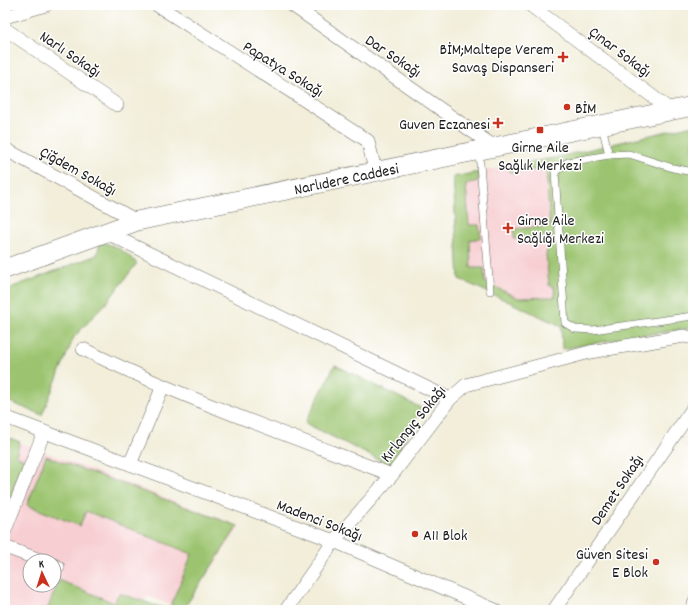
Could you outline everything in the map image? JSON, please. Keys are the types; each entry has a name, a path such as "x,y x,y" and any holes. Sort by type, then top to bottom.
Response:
{"street":[{"name":"Papatya Sokağı","path":"157,5 368,141 376,170"},
{"name":"Dar Sokağı","path":"292,5 488,150"},
{"name":"Çınar Sokağı","path":"530,5 672,111"},
{"path":"7,13 43,6"},
{"name":"Narlı Sokağı","path":"5,29 117,105"},
{"name":"Narlıdere Caddesi","path":"5,269 107,233 136,221 252,198 376,170 488,150 693,106"},
{"name":"Çiğdem Sokağı","path":"5,149 136,221"},
{"path":"107,233 450,399"},
{"name":"Kırlangıç Sokağı","path":"286,610 334,541 392,475 450,399 466,385 590,352 684,336 693,338"},
{"path":"83,349 125,370 163,386 392,475"},
{"path":"130,464 163,386"},
{"name":"Demet Sokağı","path":"554,610 689,422 693,408"},
{"name":"Madenci Sokağı","path":"5,417 334,541 495,610"},
{"path":"5,530 44,432"},
{"path":"5,547 22,553"}],"lane":[{"path":"602,125 609,155"},
{"path":"488,150 490,290"},
{"path":"693,172 673,168 629,154 609,155 568,162 555,172 565,323 575,329 594,330 693,316"},
{"path":"689,610 693,598"}],"shaded area":[{"name":"Girne Aile Sağlığı Merkezi","path":"558,157 561,326 459,279 453,177"},
{"path":"5,437 240,526 183,610 148,596 137,610 5,610"}],"green space":[{"path":"693,125 693,328 562,349 561,326 459,279 453,177 479,172 478,181 466,184 469,225 479,225 481,238 470,240 471,268 484,268 485,282 518,298 555,297 554,287 549,285 546,254 551,241 551,236 514,239 514,229 550,226 546,169 511,172 507,167 558,157"},
{"path":"100,243 105,243 115,247 124,252 137,263 108,301 74,337 42,415 5,400 5,290 97,255"},
{"path":"335,365 421,408 391,466 305,423"},
{"path":"5,436 20,442 16,456 24,459 10,500 5,498"},
{"path":"46,456 238,526 183,610 169,610 192,554 86,511 80,526 27,505"},
{"path":"62,581 114,603 119,593 169,610 153,610 147,607 145,610 47,610 54,593 62,593"}],"place":[{"name":"BİM;Maltepe Verem Savaş Dispanseri","path":"563,57"},
{"name":"BİM","path":"567,107"},
{"name":"Guven Eczanesi","path":"498,123"},
{"name":"Girne Aile Sağlık Merkezi","path":"540,130"},
{"name":"Girne Aile Sağlığı Merkezi","path":"508,228"},
{"name":"A11 Blok","path":"415,534"},
{"name":"Güven Sitesi E Blok","path":"656,562"}]}
